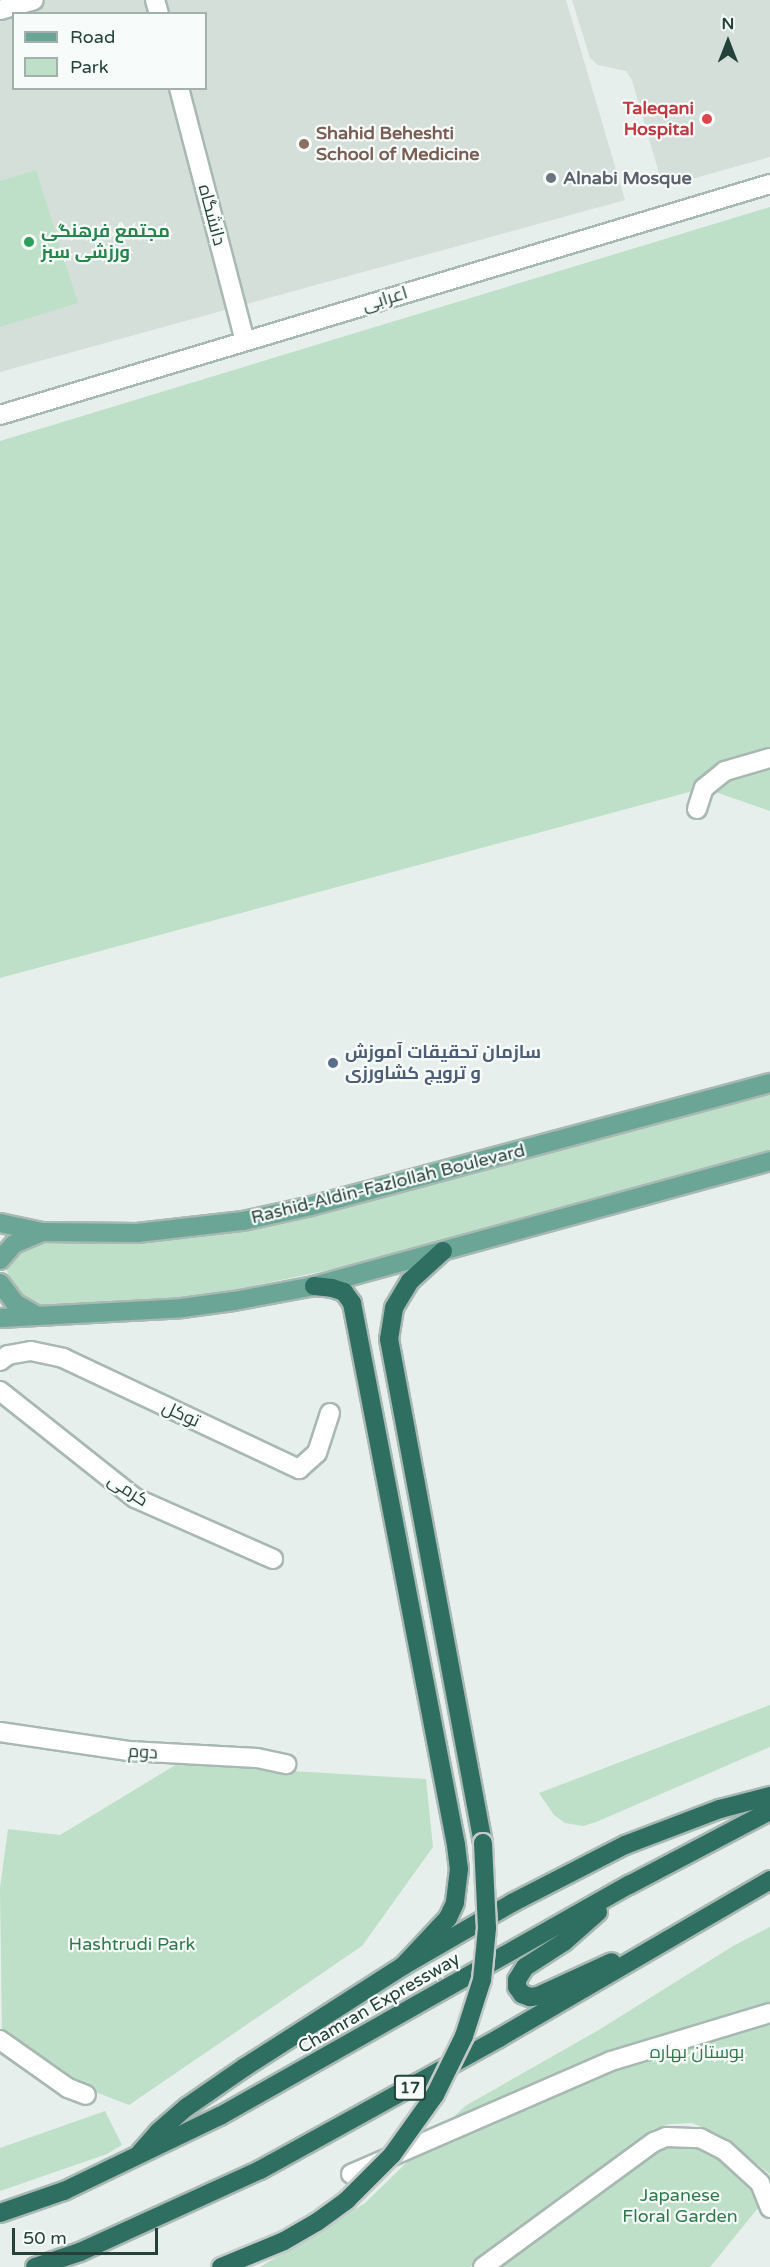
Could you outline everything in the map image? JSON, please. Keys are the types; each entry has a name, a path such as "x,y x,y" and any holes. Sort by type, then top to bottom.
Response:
{"highway":[{"path":"221,2267 284,2241 317,2222 347,2199 399,2147 435,2095 464,2036 482,1980 487,1928 483,1843 389,1339 394,1308 410,1281 442,1251"},
{"path":"314,1286 344,1292 352,1303 456,1845 458,1879 455,1903 448,1918 402,1966"},
{"path":"136,2158 158,2132 187,2107 402,1966 512,1903 625,1845 720,1809 770,1796"},
{"name":"Chamran Expressway","path":"0,2213 64,2191 220,2116 629,1885 770,1811"},
{"name":"17","path":"35,2267 80,2252 260,2170 499,2038 770,1880"},
{"path":"629,1885 564,1942 525,1967 517,1980 522,1994 530,1997 538,1995 583,1973 669,1939"}],"main road":[{"name":"Rashid-Aldin-Fazlollah Boulevard","path":"0,1223 42,1232 137,1233 243,1221 311,1206 770,1083"},
{"path":"4,1319 36,1315 182,1308 314,1286 770,1161"},
{"path":"0,1260 14,1244 42,1232"},
{"path":"0,1283 15,1303 36,1315"}],"street":[{"path":"0,10 34,0"},
{"name":"دانشگاه","path":"180,90 245,341"},
{"name":"اعرابی","path":"0,415 770,184"},
{"path":"697,809 704,788 725,771 770,758"},
{"name":"توکل","path":"0,1361 8,1355 31,1351 63,1358 299,1469 317,1453 330,1413"},
{"name":"کرمی","path":"1,1395 135,1498 273,1559"},
{"name":"دوم","path":"0,1732 129,1751 257,1758 286,1764"},
{"path":"351,2174 611,2061 770,2013"},
{"path":"0,2040 68,2088 86,2095"},
{"path":"483,2267 654,2142 666,2137 700,2138 724,2150 760,2183 770,2208"}],"shaded area":[{"name":"Shahid Beheshti School of Medicine","path":"0,0 566,0 625,200 0,372"},
{"name":"Taleqani Hospital","path":"572,0 770,0 770,157 663,187 632,80 626,71 598,65 590,58"}],"green space":[{"name":"مجتمع فرهنگی ورزشی سبز","path":"36,170 78,303 0,327 0,181"},
{"path":"770,207 770,811 704,788 0,978 0,441"},
{"path":"770,1089 770,1155 387,1258 194,1298 42,1307 27,1299 11,1284 7,1270 14,1252 44,1240 125,1241"},
{"path":"770,1705 770,1747 596,1822 583,1826 565,1823 554,1815 539,1793"},
{"name":"Hashtrudi Park","path":"177,1764 426,1779 433,1847 362,1946 129,2105 80,2086 2,2034 0,1888 8,1829 60,1835"},
{"name":"بوستان بهاره","path":"770,1927 770,2174 718,2134 692,2123 670,2124 652,2130 500,2240 470,2267 260,2267 365,2203 465,2106 597,2031 733,1946"},
{"path":"105,2111 122,2145 107,2154 0,2191 0,2148"},
{"name":"Japanese Floral Garden","path":"698,2143 742,2169 763,2202 710,2267 494,2267 662,2146"}],"place":[{"name":"Taleqani Hospital","path":"707,119"},
{"name":"Shahid Beheshti School of Medicine","path":"304,144"},
{"name":"Alnabi Mosque","path":"551,178"},
{"name":"مجتمع فرهنگی ورزشی سبز","path":"29,242"},
{"name":"سازمان تحقیقات آموزش و ترویج کشاورزی","path":"333,1063"}]}
